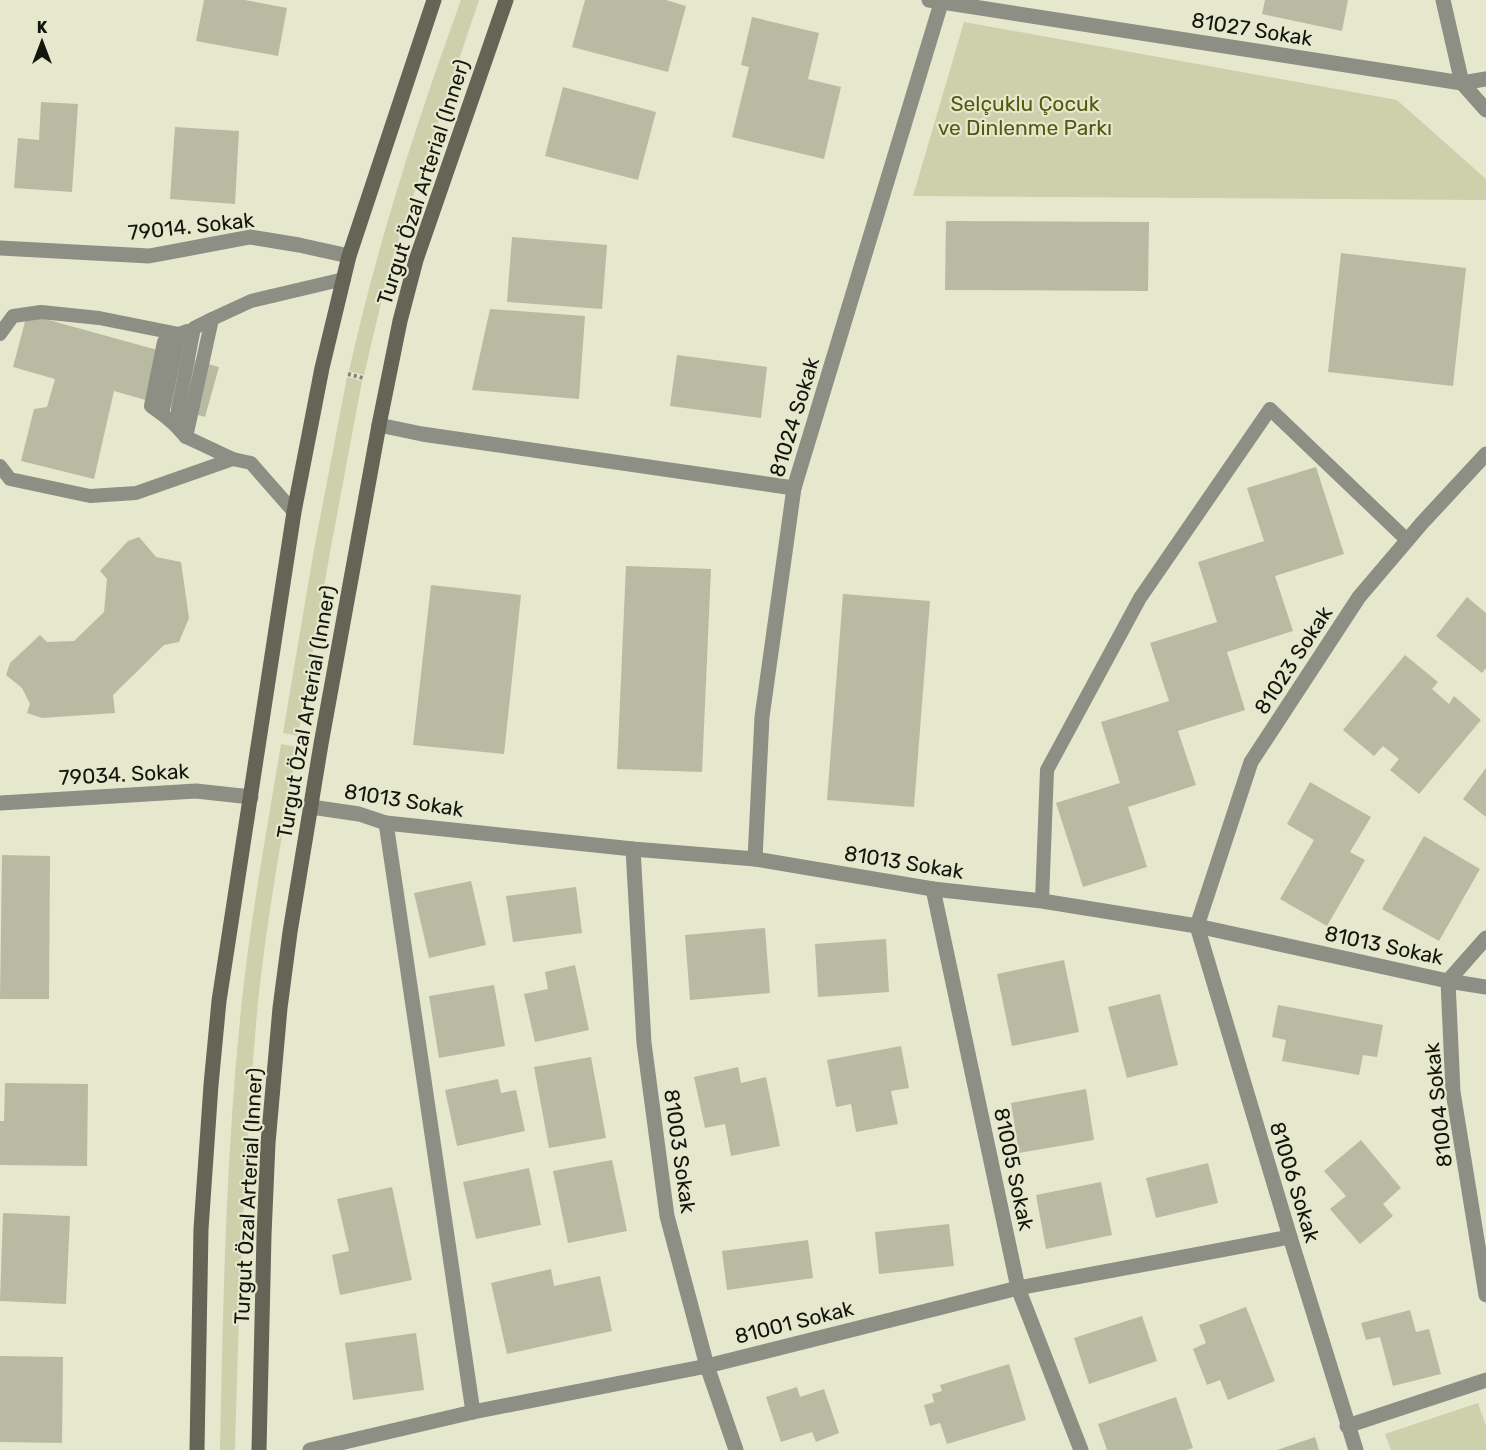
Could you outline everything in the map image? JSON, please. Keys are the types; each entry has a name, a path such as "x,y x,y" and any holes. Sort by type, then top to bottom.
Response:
{"main road":[{"name":"Turgut Özal Arterial (Inner)","path":"197,1450 201,1229 219,1001 294,512 322,368 350,256 434,0"},
{"name":"Turgut Özal Arterial (Inner)","path":"259,1450 269,1132 280,1008 311,807 379,425 400,321 416,260 506,0"}],"street":[{"path":"1443,0 1462,83 1486,110"},
{"name":"81027 Sokak","path":"938,1 1462,83 1486,79"},
{"name":"81024 Sokak","path":"755,859 762,717 794,489 938,1"},
{"name":"79014. Sokak","path":"0,248 148,256 250,237 299,244 350,256"},
{"path":"379,425 422,434 794,489"},
{"name":"81023 Sokak","path":"1197,926 1251,762 1359,597 1407,540 1486,454"},
{"name":"79034. Sokak","path":"0,802 196,790 250,797"},
{"name":"81013 Sokak","path":"311,807 359,814 386,823 633,849 755,859 933,889 1042,901 1197,926 1448,981 1486,987"},
{"path":"386,823 473,1412"},
{"name":"81003 Sokak","path":"633,849 644,1043 667,1216 707,1366 736,1450"},
{"name":"81005 Sokak","path":"933,889 1018,1288 1081,1450"},
{"name":"81006 Sokak","path":"1197,926 1356,1450"},
{"path":"1448,981 1486,938"},
{"name":"81004 Sokak","path":"1448,981 1453,1092 1486,1295"},
{"name":"81001 Sokak","path":"310,1450 473,1412 707,1366 1018,1288 1290,1237"},
{"path":"1347,1426 1486,1380"}],"lane":[{"path":"0,334 13,316 41,312 99,318 179,334 251,301 344,279"},
{"path":"186,437 212,319"},
{"path":"175,425 194,328"},
{"path":"179,334 162,414 186,437 233,459 250,463 294,512"},
{"path":"1042,901 1047,770 1140,598 1270,409 1407,540"},
{"path":"0,466 10,479 90,496 136,493 233,459"}],"path":[{"path":"348,374 363,378"}],"green space":[{"path":"461,0 479,0 390,265 364,375 349,371 372,277 399,184"},
{"name":"Selçuklu Çocuk ve Dinlenme Parkı","path":"964,22 1397,100 1486,179 1486,200 913,196"},
{"path":"347,377 362,381 298,736 283,733 313,555"},
{"path":"281,744 297,747 258,1002 243,1226 235,1450 220,1450 226,1225 232,1112 250,936"},
{"path":"1478,1403 1486,1426 1486,1450 1391,1450 1385,1434"}],"building":[{"path":"204,0 245,0 287,8 278,56 196,41"},
{"path":"585,0 666,0 686,6 668,72 572,47"},
{"path":"1265,0 1348,0 1342,31 1262,14"},
{"path":"752,17 819,33 808,79 841,87 824,159 732,137 749,67 741,65"},
{"path":"563,87 656,112 638,180 545,156"},
{"path":"41,102 78,104 72,192 14,188 18,138 39,140"},
{"path":"175,127 239,131 235,204 170,199"},
{"path":"946,221 1149,222 1148,291 945,290"},
{"path":"512,237 607,245 602,309 507,302"},
{"path":"1341,253 1466,268 1453,386 1328,372"},
{"path":"490,309 585,316 579,399 472,390"},
{"path":"27,314 219,367 205,417 114,391 94,479 21,461 34,409 47,407 55,379 13,367"},
{"path":"677,355 767,367 761,418 670,406"},
{"path":"1316,467 1344,554 1275,576 1293,631 1227,652 1245,710 1178,731 1196,785 1128,807 1147,867 1083,887 1056,803 1120,783 1101,722 1169,701 1150,643 1217,622 1198,562 1264,541 1247,488"},
{"path":"139,537 156,557 181,562 189,618 179,642 164,645 113,695 115,713 42,718 27,713 30,704 22,688 6,675 10,663 40,635 47,642 74,641 104,612 107,579 100,571 128,541"},
{"path":"626,566 711,569 702,772 617,769"},
{"path":"431,585 521,595 504,754 413,745"},
{"path":"843,594 930,601 914,807 827,800"},
{"path":"1467,597 1486,613 1486,668 1482,673 1436,636"},
{"path":"1405,655 1438,682 1432,689 1449,704 1454,696 1481,720 1419,794 1390,770 1399,759 1383,746 1374,756 1343,730"},
{"path":"1486,768 1486,817 1463,799"},
{"path":"1310,782 1371,817 1350,852 1365,860 1327,926 1280,899 1314,840 1287,824"},
{"path":"1424,836 1480,869 1439,941 1382,909"},
{"path":"2,855 50,856 49,999 0,999"},
{"path":"471,881 486,945 429,958 414,893"},
{"path":"576,887 582,933 513,942 506,896"},
{"path":"765,928 770,993 690,1000 685,935"},
{"path":"886,939 889,992 818,997 815,944"},
{"path":"1064,960 1079,1032 1012,1046 997,974"},
{"path":"575,965 589,1030 535,1042 524,994 548,989 545,972"},
{"path":"494,985 505,1046 439,1058 429,996"},
{"path":"1160,994 1178,1065 1127,1078 1108,1007"},
{"path":"1278,1005 1383,1025 1377,1057 1363,1055 1359,1075 1282,1061 1286,1040 1272,1037"},
{"path":"901,1046 909,1088 891,1091 898,1124 856,1132 851,1104 836,1107 827,1060"},
{"path":"591,1057 606,1138 549,1148 534,1067"},
{"path":"738,1067 741,1083 766,1077 780,1146 731,1156 725,1124 705,1128 694,1077"},
{"path":"498,1079 501,1093 516,1090 525,1131 457,1146 445,1090"},
{"path":"5,1083 88,1084 87,1166 0,1165 0,1121 4,1121"},
{"path":"1086,1089 1094,1140 1019,1153 1011,1103"},
{"path":"1361,1140 1401,1188 1383,1204 1393,1216 1360,1244 1330,1209 1346,1196 1324,1171"},
{"path":"612,1160 627,1231 568,1243 553,1171"},
{"path":"1208,1163 1218,1203 1156,1218 1146,1178"},
{"path":"529,1168 541,1225 476,1239 463,1182"},
{"path":"1101,1182 1112,1235 1046,1249 1036,1195"},
{"path":"392,1187 412,1280 340,1295 332,1255 349,1251 337,1199"},
{"path":"3,1213 70,1216 66,1304 0,1301"},
{"path":"949,1224 954,1266 879,1274 875,1232"},
{"path":"808,1240 813,1278 727,1290 722,1251"},
{"path":"551,1269 554,1286 600,1276 612,1331 507,1354 491,1283"},
{"path":"1246,1307 1275,1381 1228,1400 1220,1380 1207,1385 1193,1349 1206,1343 1199,1325"},
{"path":"1410,1310 1416,1332 1429,1329 1441,1374 1393,1386 1380,1337 1366,1340 1361,1323"},
{"path":"1142,1316 1157,1361 1089,1384 1074,1338"},
{"path":"416,1333 424,1390 353,1400 345,1343"},
{"path":"0,1356 63,1357 62,1443 0,1442"},
{"path":"1009,1364 1026,1420 947,1444 940,1423 930,1426 924,1405 934,1402 932,1394 942,1391 940,1385"},
{"path":"797,1387 800,1397 824,1389 839,1433 816,1442 812,1432 781,1442 766,1397"},
{"path":"1176,1397 1193,1448 1186,1450 1107,1450 1098,1424"},
{"path":"1315,1437 1319,1450 1277,1450"}]}
